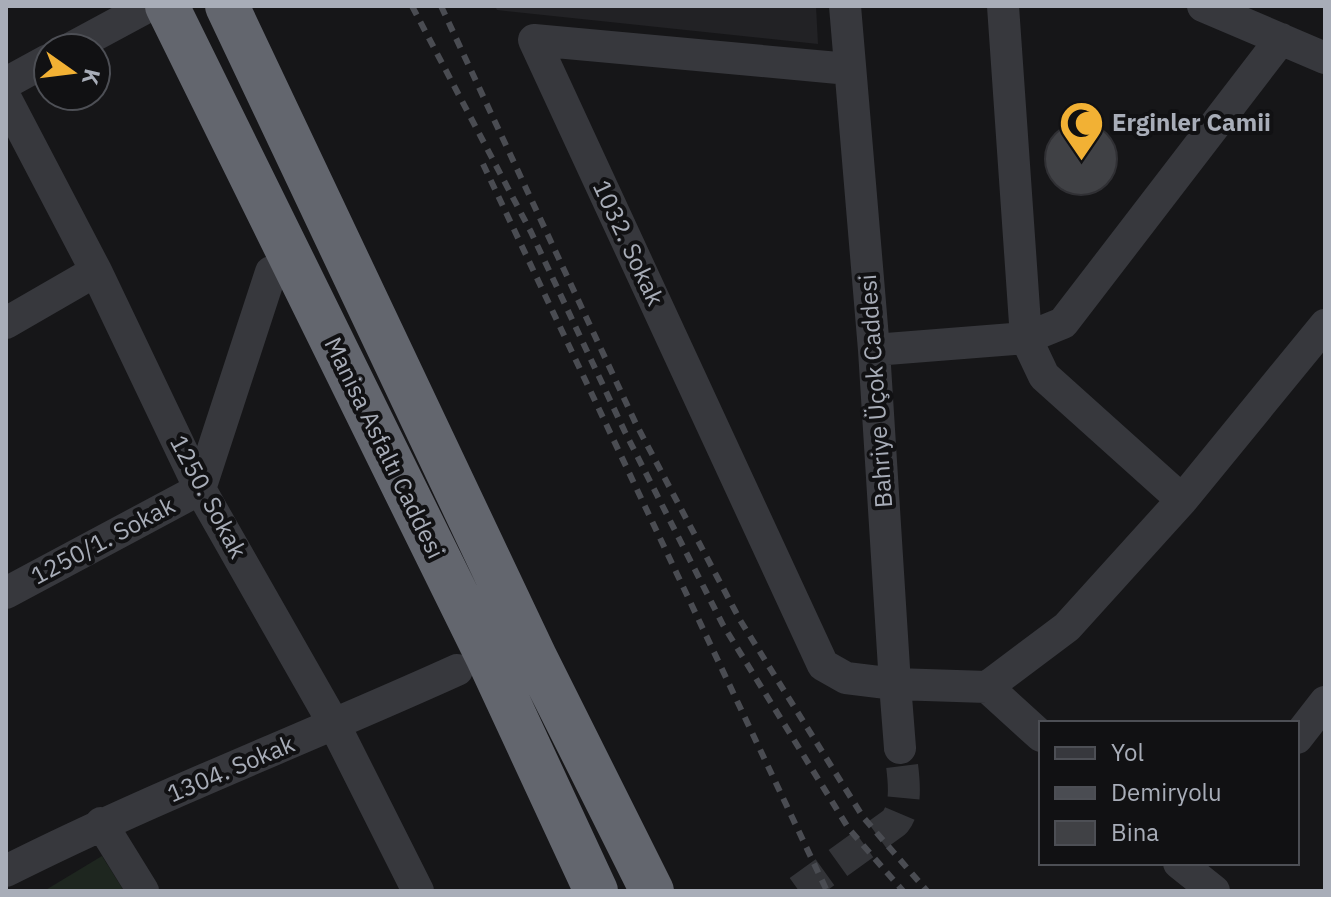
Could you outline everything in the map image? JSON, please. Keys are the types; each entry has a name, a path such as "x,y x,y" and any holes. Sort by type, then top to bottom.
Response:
{"highway":[{"name":"Manisa Asfaltı Caddesi","path":"167,6 487,656 596,891"},
{"name":"Manisa Asfaltı Caddesi","path":"227,6 535,657 652,891"}],"street":[{"path":"101,32 149,6"},
{"name":"Bahriye Üçok Caddesi","path":"845,6 874,350 900,748"},
{"path":"1003,6 1026,338 1044,376 1182,500"},
{"path":"1203,6 1325,58"},
{"path":"874,350 1026,338 1063,323 1281,39"},
{"name":"1032. Sokak","path":"849,69 534,40 823,665 846,678 895,684"},
{"path":"6,83 32,69"},
{"name":"1250. Sokak","path":"6,99 96,271 200,489 335,726 418,891"},
{"path":"6,323 96,271"},
{"path":"200,489 271,272"},
{"path":"895,684 987,687 1067,627 1182,500 1325,325"},
{"name":"1250/1. Sokak","path":"6,593 200,489"},
{"name":"1304. Sokak","path":"6,871 101,823 335,726 457,670"},
{"path":"987,687 1039,734"},
{"path":"1299,735 1325,702"},
{"path":"101,823 143,891"}],"shaded area":[{"path":"495,6 816,6 818,44 497,10"},
{"path":"102,856 124,891 44,891"}],"building":[{"name":"Erginler Camii","path":"1081,123 1101,129 1111,139 1117,159 1111,179 1101,189 1081,195 1061,189 1051,179 1045,159 1051,139 1061,129"}],"tunnel":[{"path":"799,891 895,822 904,796 900,748"}],"railway":[{"path":"412,6 531,232 625,432 723,625 849,829 903,891"},
{"path":"441,6 636,424 740,620 863,817 927,891"},
{"path":"483,164 827,891"}],"place":[{"name":"Erginler Camii","path":"1081,162"}]}
